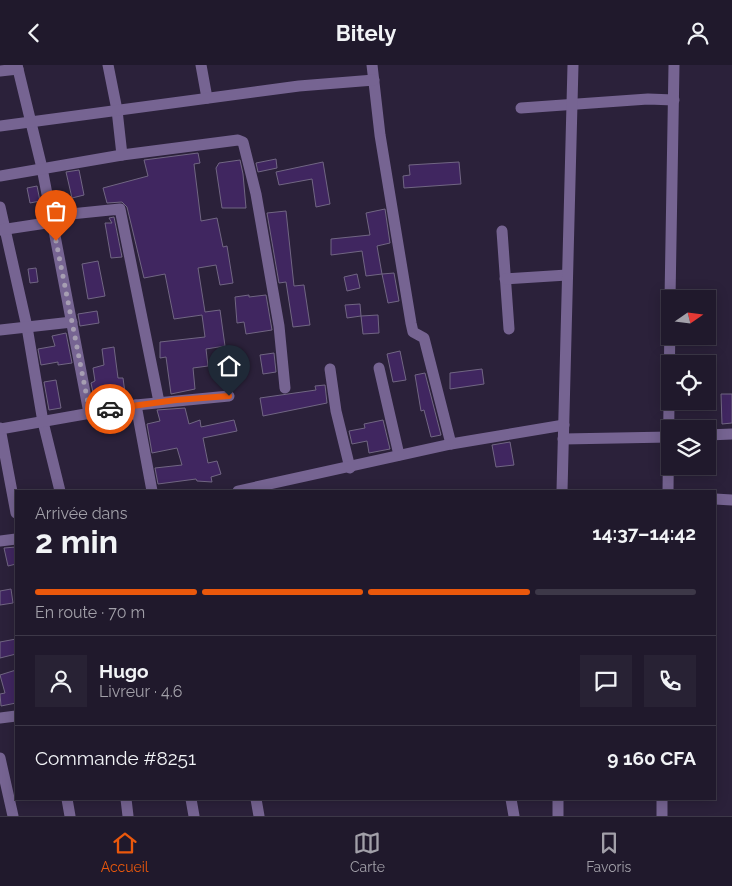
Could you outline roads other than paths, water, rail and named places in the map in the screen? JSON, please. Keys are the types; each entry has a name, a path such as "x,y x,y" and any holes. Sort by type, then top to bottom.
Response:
{"street":[{"path":"108,65 117,110 122,155"},
{"path":"201,65 208,98"},
{"path":"372,65 380,135 411,323 413,332 424,338 451,443"},
{"path":"562,490 567,275 574,104 573,65"},
{"path":"670,290 674,65"},
{"path":"0,71 17,67 42,169 90,413"},
{"path":"0,126 299,86 374,80"},
{"path":"521,108 648,99 674,100"},
{"path":"0,176 122,155 238,141 243,142 256,194 279,326 284,388"},
{"path":"0,207 2,230 27,327 43,422 60,490"},
{"path":"2,230 52,219 120,209 159,402"},
{"path":"502,231 509,329"},
{"path":"505,279 567,275"},
{"path":"0,330 72,322"},
{"path":"669,420 670,345"},
{"path":"380,368 399,455"},
{"path":"330,369 336,411 350,468"},
{"path":"15,508 0,429 136,405 229,396"},
{"path":"136,405 152,490"},
{"path":"243,490 350,468 451,443 564,425"},
{"path":"716,435 732,434"},
{"path":"563,439 661,437"},
{"path":"668,475 668,490"},
{"path":"716,499 732,500"},
{"path":"0,541 15,539"},
{"path":"0,716 15,716"},
{"path":"0,758 13,816"},
{"path":"67,800 70,816"},
{"path":"126,800 128,816"},
{"path":"191,800 194,816"},
{"path":"256,800 259,816"},
{"path":"511,800 514,816"},
{"path":"558,800 558,816"},
{"path":"662,800 662,816"}]}
